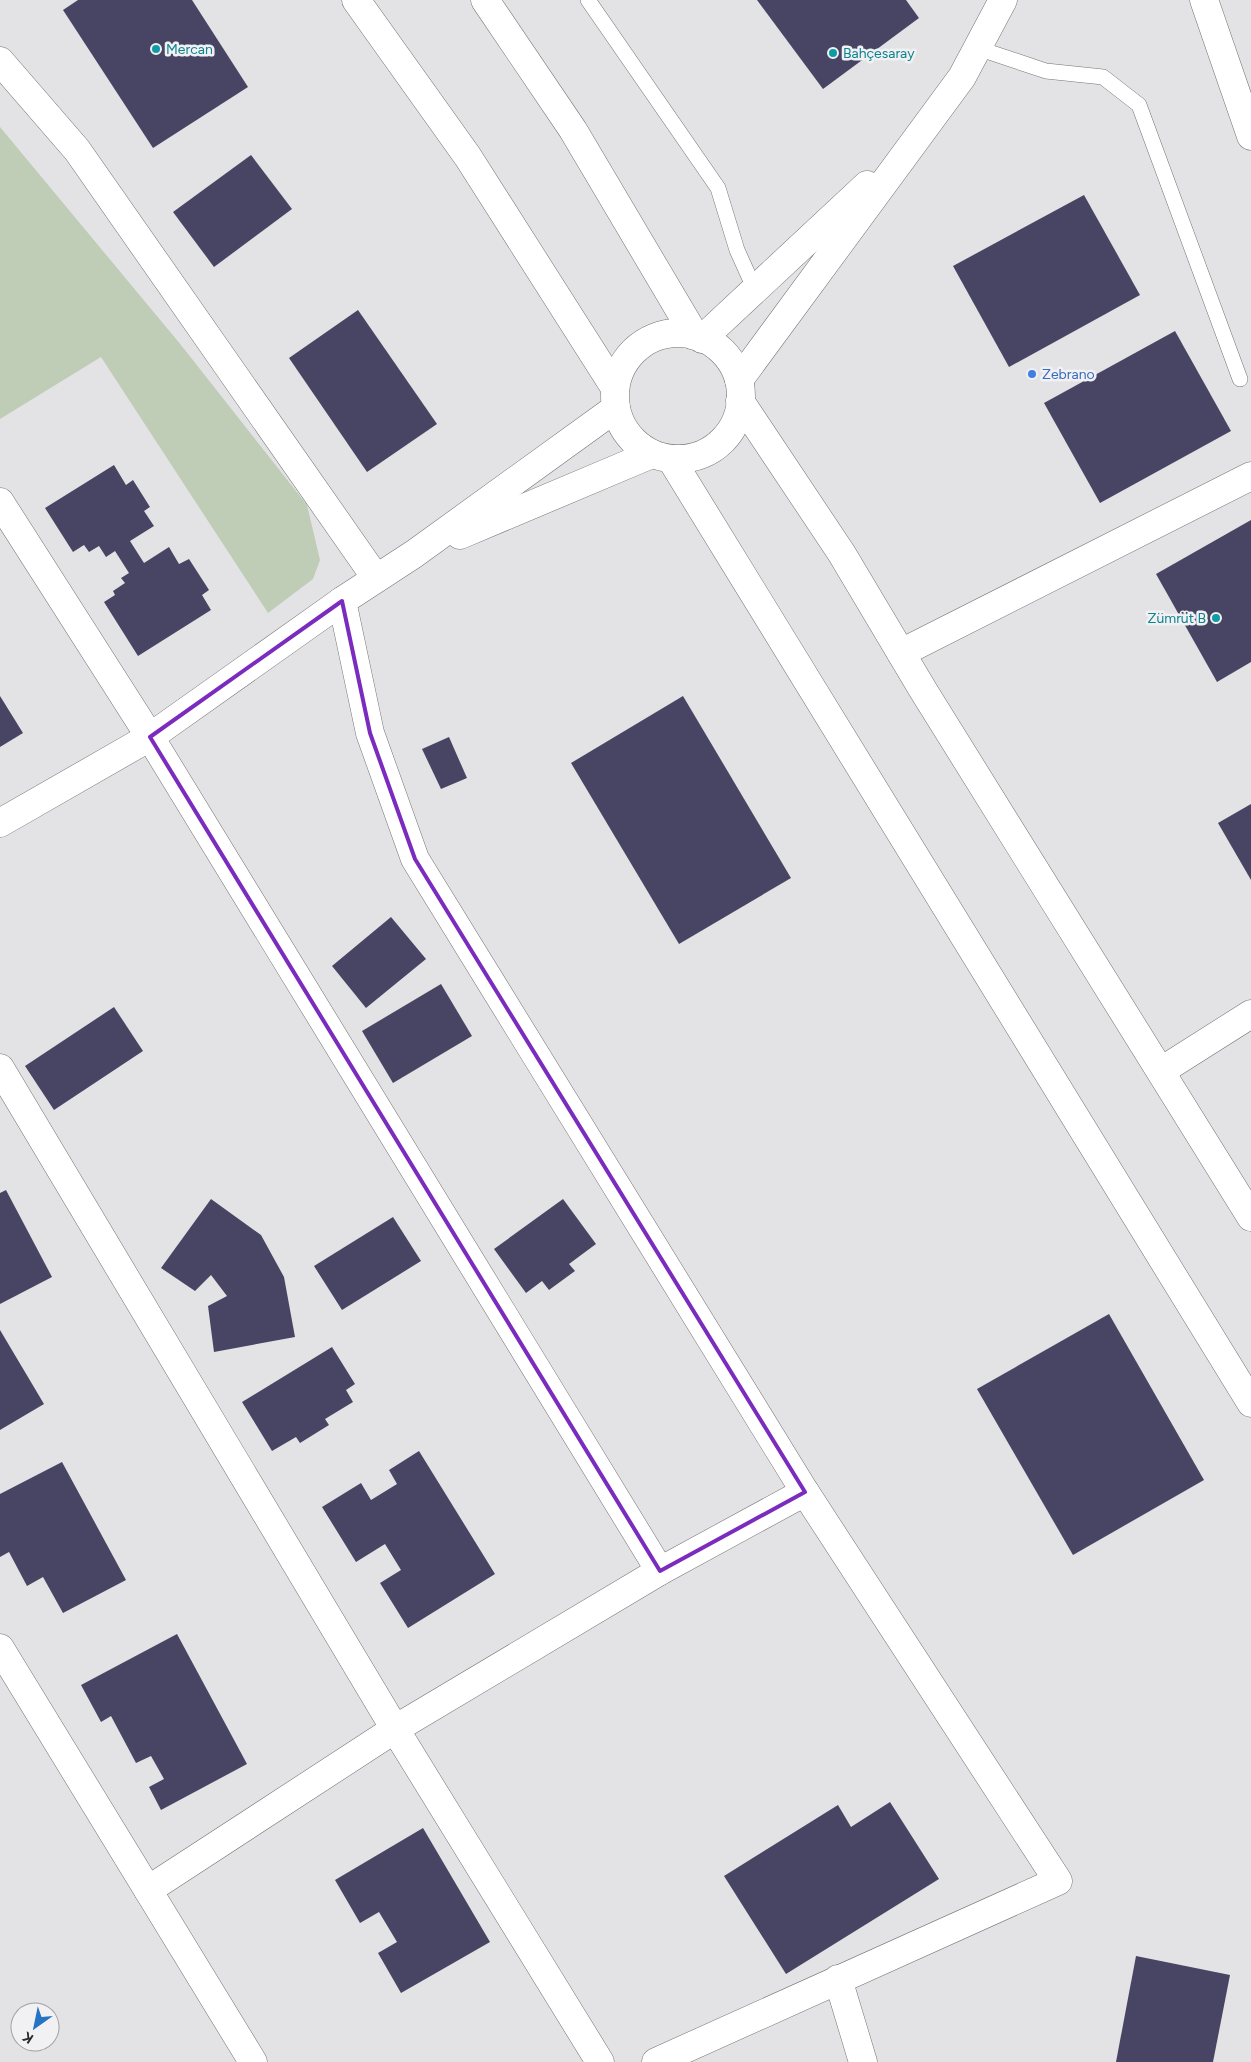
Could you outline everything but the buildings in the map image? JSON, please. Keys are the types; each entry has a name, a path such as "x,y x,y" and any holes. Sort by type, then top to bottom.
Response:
{"street":[{"path":"356,0 468,156 615,398 622,427 635,442 661,457 1251,1403"},
{"path":"485,0 573,130 698,337"},
{"path":"414,554 661,457 691,458 710,451 726,438 736,421 740,390 962,77 1002,0"},
{"path":"1204,0 1251,136"},
{"path":"0,61 78,150 376,578"},
{"path":"698,337 754,290 916,140"},
{"path":"0,823 150,737 342,601 414,554 615,398 621,368 634,350 652,338 673,333 698,337 714,345 729,360 740,390 1251,1217"},
{"path":"901,653 1251,476"},
{"path":"0,502 150,737 660,1571"},
{"path":"342,601 370,733 415,859 805,1492 1058,1881 656,2062"},
{"path":"1161,1071 1251,1014"},
{"path":"0,1068 395,1729 600,2062"},
{"path":"148,1890 395,1729 660,1571 805,1492"},
{"path":"0,1648 253,2062"},
{"path":"838,1979 863,2062"}],"lane":[{"path":"588,0 718,188 737,250 754,290"},
{"path":"977,48 1046,71 1103,76 1139,105 1240,380"}],"highlighted area":[{"path":"342,601 370,733 415,859 805,1492 660,1571 150,737"}],"green space":[{"path":"0,127 181,345 307,505 320,560 313,579 268,613 101,357 0,419"}],"place":[{"name":"Mercan","path":"156,49"},
{"name":"Bahçesaray","path":"833,53"},
{"name":"Zebrano","path":"1032,374"},
{"name":"Zümrüt B","path":"1216,618"}]}
